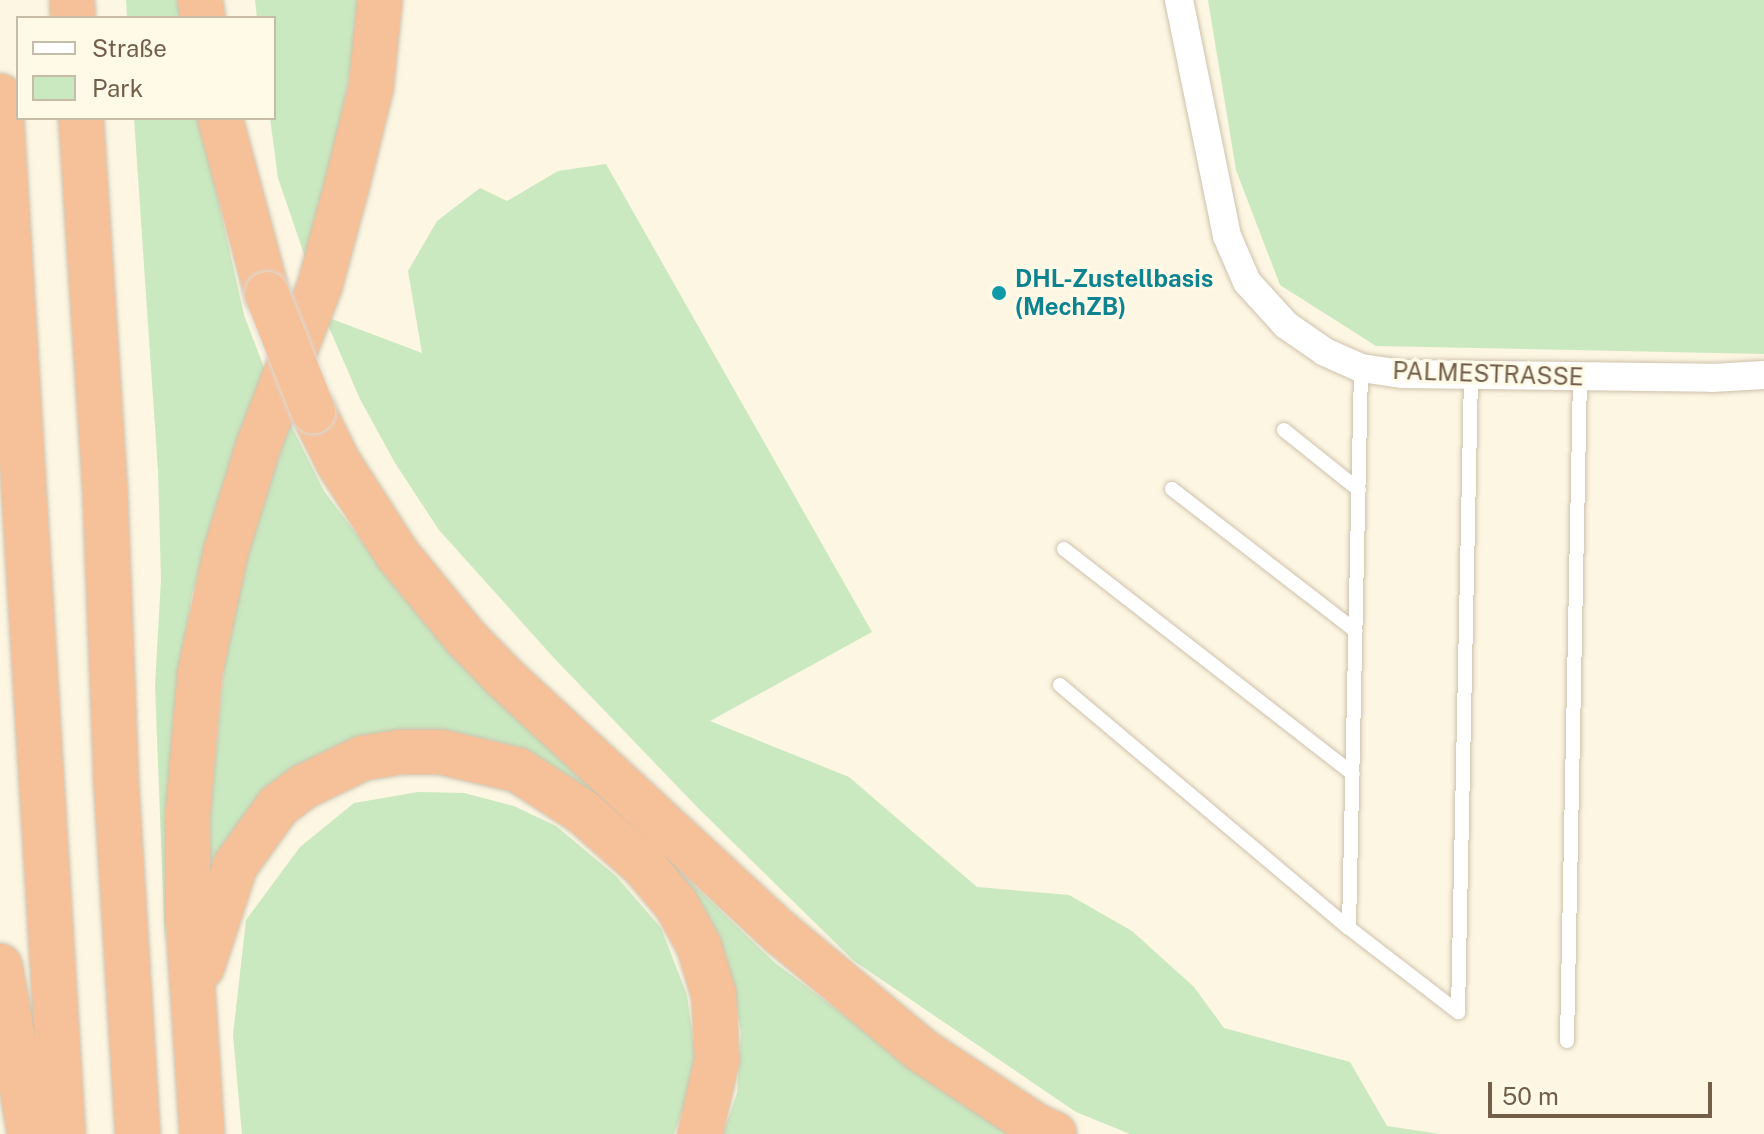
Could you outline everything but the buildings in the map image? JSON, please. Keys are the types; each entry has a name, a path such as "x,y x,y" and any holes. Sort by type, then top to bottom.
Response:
{"highway":[{"path":"202,1134 192,1000 188,812 200,673 226,551 254,459 320,285 347,185 371,87 380,0"},
{"path":"0,96 49,946 63,1134"},
{"path":"81,120 105,489 116,779 138,1134"},
{"path":"221,120 267,294 313,411 338,462 397,554 466,638 504,677 782,934 909,1040 1036,1126 1054,1134"},
{"path":"192,1000 235,866 278,806 305,786 363,758 401,752 441,752 477,758 518,770 552,789 633,857 676,904 699,946 714,995 717,1060 700,1134"},
{"path":"0,966 30,1134"}],"street":[{"name":"PALMESTRASSE","path":"1179,0 1227,236 1247,282 1286,325 1325,352 1361,368 1402,374 1712,378 1764,375"}],"lane":[{"path":"1349,928 1361,368"},
{"path":"1060,685 1349,928 1458,1012 1471,375"},
{"path":"1567,1041 1580,377"},
{"path":"1284,430 1359,490"},
{"path":"1172,489 1356,631"},
{"path":"1064,549 1353,774"}],"green space":[{"path":"126,0 182,0 185,16 127,16"},
{"path":"255,0 363,0 327,199 305,257 278,178 270,120 276,120 276,16 257,16"},
{"path":"1208,0 1764,0 1764,354 1376,346 1280,285 1236,170"},
{"path":"134,120 200,120 244,315 265,370 192,594 173,723 165,945 155,686 161,579 158,471"},
{"path":"606,164 872,632 710,721 849,777 977,887 1069,895 1132,931 1194,987 1224,1028 1350,1062 1387,1126 1440,1134 1130,1134 1076,1112 854,961 698,808 553,657 439,530 395,463 360,399 324,316 422,353 408,271 437,221 480,188 507,201 558,171"},
{"path":"287,417 324,491 383,569 475,675 774,962 893,1052 1027,1134 723,1134 737,1093 741,1032 729,969 565,776 519,747 459,733 385,736 266,793 212,860 206,855 229,617"},
{"path":"418,792 464,793 514,806 556,826 616,876 661,928 687,995 697,1069 674,1134 242,1134 233,1035 246,920 300,847 354,803"}],"place":[{"name":"DHL-Zustellbasis (MechZB)","path":"999,293"}]}
